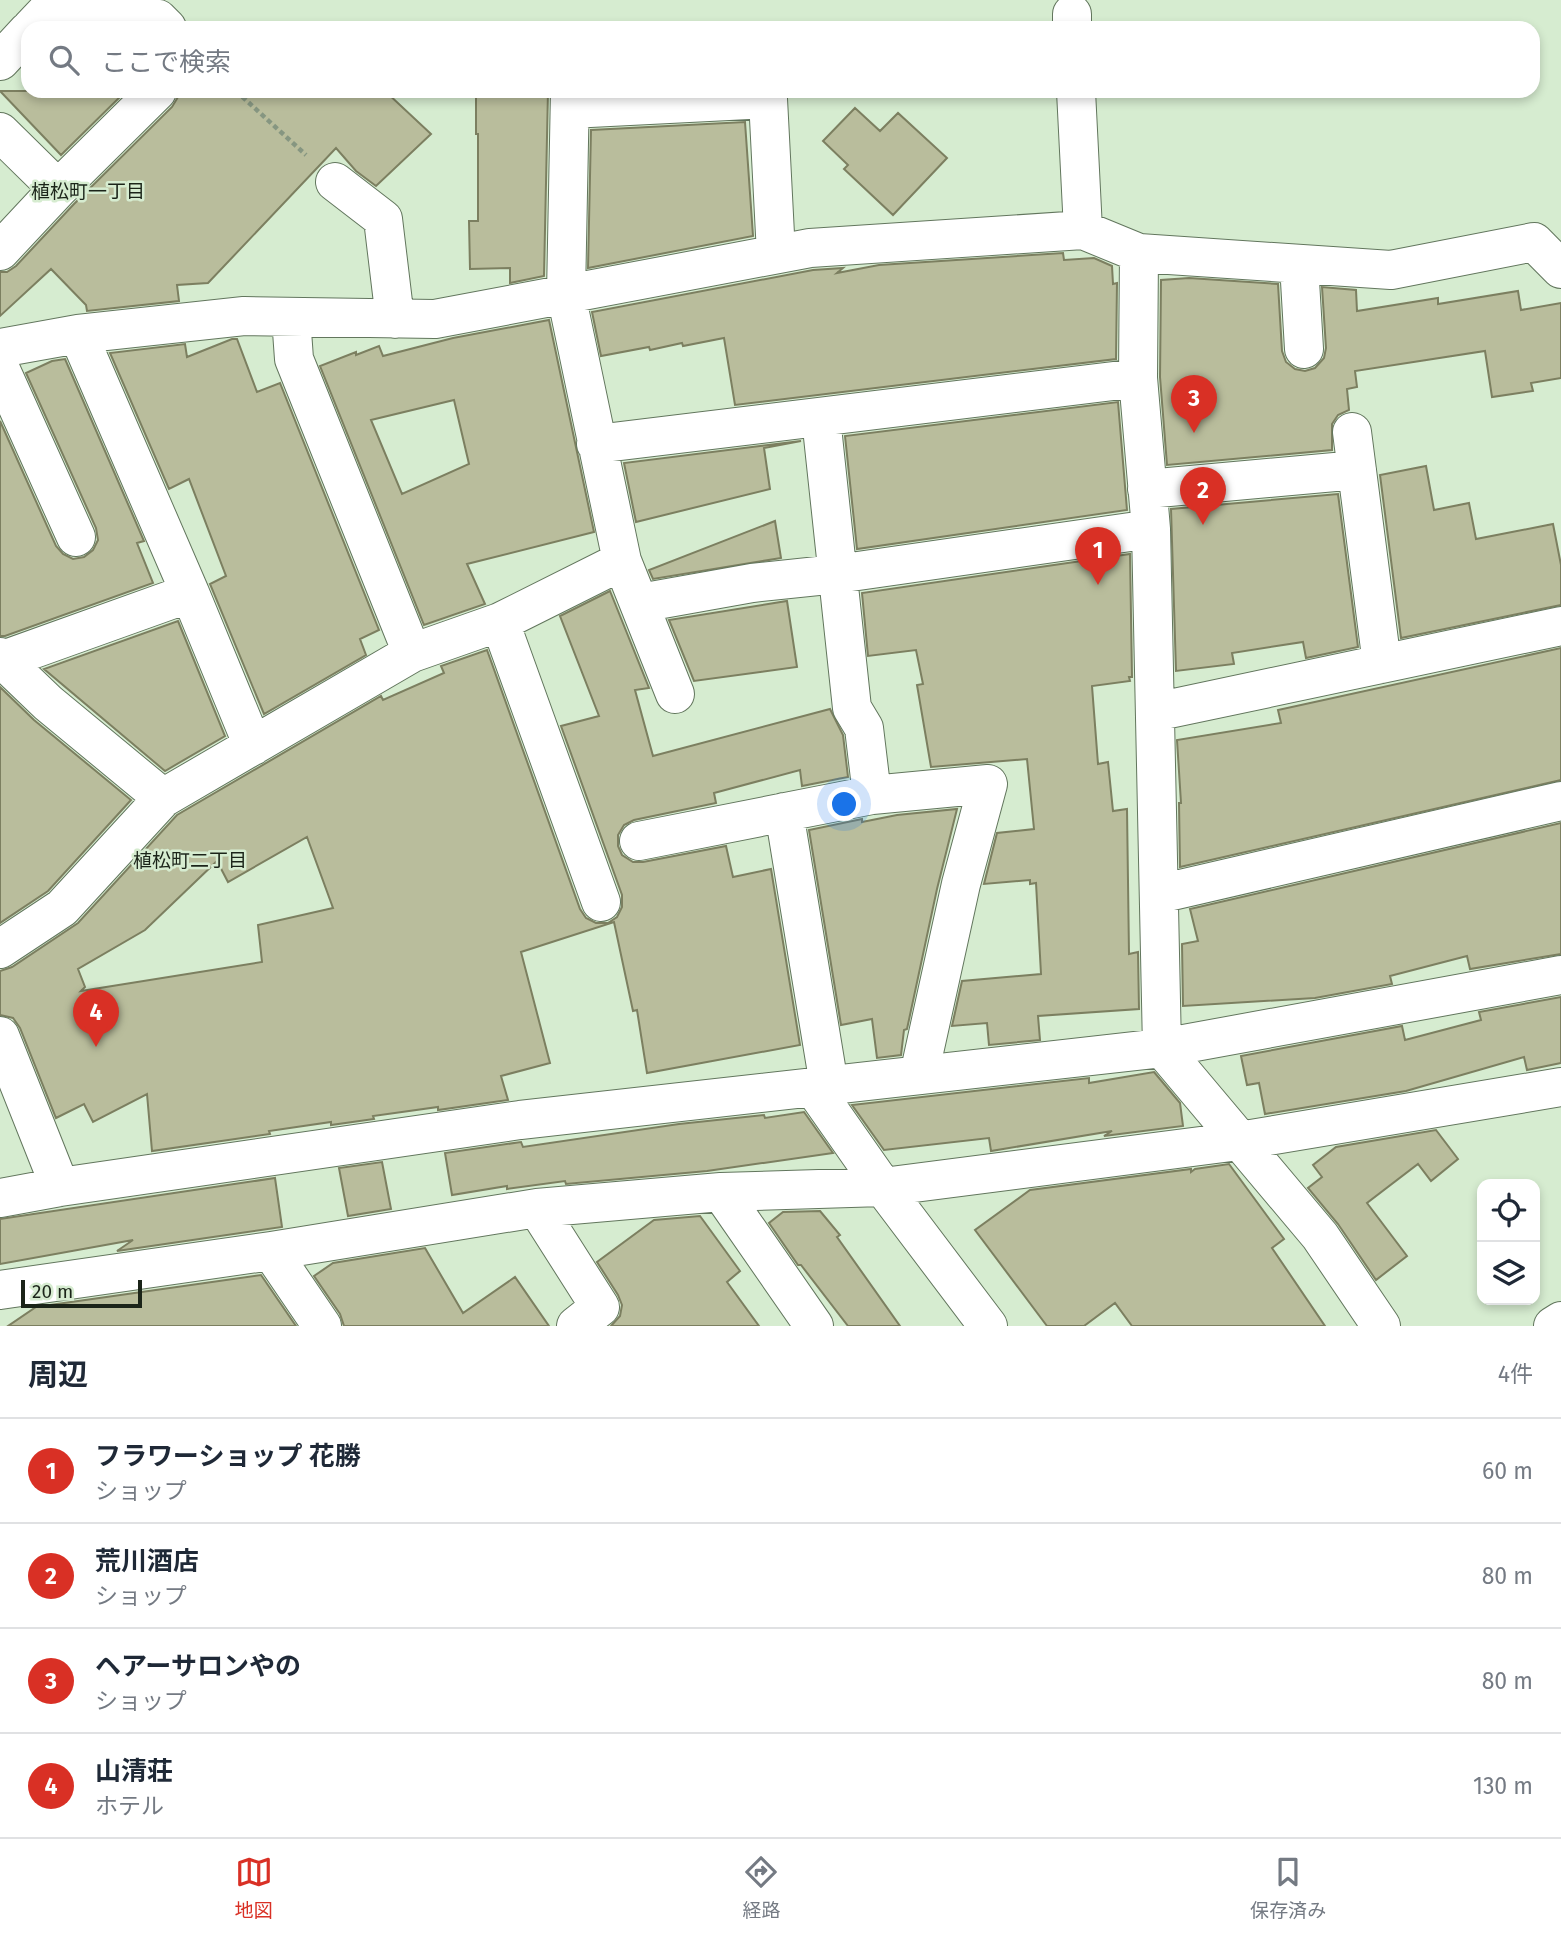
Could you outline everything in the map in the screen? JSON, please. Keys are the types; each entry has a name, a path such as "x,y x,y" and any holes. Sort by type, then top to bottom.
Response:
{"street":[{"path":"77,21 160,21"},
{"path":"0,61 21,39"},
{"path":"0,251 58,189 151,98"},
{"path":"1076,98 1083,230"},
{"path":"674,694 622,561 565,294 570,100 768,99 776,254"},
{"path":"0,132 58,189"},
{"path":"335,182 383,219 395,318"},
{"path":"0,348 78,334 244,316 435,319 810,248 1083,230 1139,253 1391,270 1548,240 1561,270"},
{"path":"1139,253 1138,378 1151,529 1162,1048 1320,1236 1381,1326"},
{"path":"1299,264 1304,349"},
{"path":"291,317 295,359 412,653"},
{"path":"78,334 253,746"},
{"path":"0,368 76,537"},
{"path":"596,444 1138,378"},
{"path":"821,418 852,708 864,728 872,795"},
{"path":"1352,432 1382,664"},
{"path":"1147,489 1357,470"},
{"path":"640,603 752,583 837,574 1151,529"},
{"path":"0,948 62,908 163,798 412,653 500,622 622,561"},
{"path":"163,798 48,703 1,659 190,593"},
{"path":"500,622 601,902"},
{"path":"1155,712 1561,626"},
{"path":"639,841 872,795 988,784 961,884 919,1075"},
{"path":"1158,894 1561,801"},
{"path":"784,812 821,1086 883,1187 988,1326"},
{"path":"0,1198 520,1120 1162,1048 1561,975"},
{"path":"0,1036 60,1187"},
{"path":"0,1290 271,1251 537,1208 721,1192 883,1187 1239,1141 1561,1087"},
{"path":"721,1192 814,1326"},
{"path":"537,1208 600,1307 576,1326"},
{"path":"271,1251 322,1326"},
{"path":"1553,1326 1561,1321"}],"path":[{"path":"244,98 335,182"}],"building":[{"path":"0,91 21,91 21,98 119,98 61,155"},
{"path":"177,98 392,98 431,134 376,186 356,171 336,148 208,283 177,285 179,301 87,311 86,305 51,269 0,316 0,272 7,272 16,266 172,107"},
{"path":"476,98 548,98 544,276 510,283 510,268 470,269 469,221 478,221"},
{"path":"855,108 880,131 898,113 947,158 893,215 844,169 848,165 823,141"},
{"path":"745,122 753,236 588,268 591,130"},
{"path":"1063,253 1064,260 1094,258 1112,266 1113,284 1117,283 1116,359 735,405 724,338 601,356 592,312 813,270 843,268 837,273 879,265"},
{"path":"1189,278 1278,284 1282,351 1286,362 1295,369 1305,371 1315,368 1324,358 1326,348 1322,287 1356,290 1357,311 1438,298 1438,304 1518,291 1521,310 1561,303 1561,378 1531,383 1533,391 1492,397 1485,351 1355,371 1357,387 1347,389 1349,410 1338,415 1332,424 1332,450 1167,465 1160,377 1161,280"},
{"path":"549,320 594,532 467,564 485,604 424,625 320,366 379,346 383,356 453,338","holes":["454,400 469,464 402,494 371,420"]},
{"path":"237,339 257,392 280,383 379,630 360,639 366,655 264,714 210,584 226,576 189,479 169,489 110,353 185,344 187,357"},
{"path":"65,359 144,541 137,543 153,583 0,636 0,421 56,546 63,554 73,559 84,557 93,550 98,540 96,528 26,373 52,361"},
{"path":"1118,402 1127,510 857,549 845,436"},
{"path":"801,441 764,448 770,489 636,522 624,463"},
{"path":"1426,466 1434,510 1469,503 1476,539 1553,524 1561,565 1561,605 1401,638 1380,475"},
{"path":"1338,494 1358,647 1306,658 1303,642 1232,653 1234,664 1176,671 1171,509"},
{"path":"775,521 781,558 653,579 649,570"},
{"path":"1130,554 1132,677 1129,677 1130,681 1092,686 1098,764 1108,762 1113,811 1127,809 1129,954 1138,952 1139,1009 1038,1016 1040,1040 989,1045 987,1023 952,1026 962,981 1041,974 1036,883 1030,884 1030,880 984,884 997,833 1034,829 1027,759 931,767 917,685 923,684 916,650 868,656 862,593"},
{"path":"610,591 649,688 635,690 653,756 830,709 843,735 848,777 802,786 800,770 714,793 716,803 634,820 624,825 618,835 618,846 622,855 633,862 726,846 733,877 771,869 800,1045 647,1073 637,1010 633,1011 614,922 521,952 550,1063 501,1076 508,1100 373,1116 374,1119 331,1125 331,1122 152,1151 147,1094 93,1122 84,1104 56,1118 20,1028 13,1018 0,1015 0,971 12,967 78,923 177,815 381,696 383,700 444,673 441,666 487,650 580,909 586,918 596,923 608,923 617,917 622,907 622,895 561,726 599,716 560,616","holes":["307,837 333,908 258,925 262,962 81,991 85,987 78,969 145,930 217,861 228,882"]},
{"path":"787,601 797,667 694,681 669,620"},
{"path":"178,621 225,736 165,771 44,669"},
{"path":"1561,648 1561,780 1180,867 1181,803 1177,740 1281,723 1278,710"},
{"path":"0,687 34,720 131,800 48,891 0,923"},
{"path":"957,809 907,1029 904,1030 901,1055 877,1058 872,1019 841,1025 809,830 862,819 862,822 897,815"},
{"path":"1561,823 1561,954 1470,969 1467,956 1390,976 1392,984 1315,998 1183,1006 1182,944 1198,941 1190,909"},
{"path":"1561,997 1561,1063 1527,1070 1524,1057 1406,1091 1265,1114 1259,1083 1247,1085 1241,1056 1402,1026 1405,1040 1481,1020 1479,1012"},
{"path":"1154,1072 1180,1103 1183,1126 1104,1136 1112,1131 991,1151 989,1138 884,1150 852,1105 1089,1078 1089,1083"},
{"path":"804,1112 833,1153 707,1171 566,1184 565,1181 507,1189 507,1186 452,1195 445,1153 521,1142 523,1147 679,1124 764,1115 765,1118"},
{"path":"1436,1130 1458,1159 1431,1181 1418,1164 1367,1203 1407,1256 1376,1280 1338,1224 1308,1188 1322,1177 1313,1165 1336,1147"},
{"path":"382,1162 391,1209 348,1216 339,1168"},
{"path":"1229,1164 1284,1239 1272,1248 1325,1326 1132,1326 1115,1303 1084,1326 1047,1326 975,1230 1030,1190 1191,1169 1191,1172 1195,1169"},
{"path":"275,1178 282,1227 117,1251 133,1240 0,1264 0,1219"},
{"path":"820,1211 840,1235 837,1237 900,1326 848,1326 801,1265 798,1265 769,1223 783,1212"},
{"path":"700,1216 740,1271 727,1282 759,1326 611,1326 620,1316 622,1305 597,1262 654,1220"},
{"path":"425,1248 463,1313 515,1277 549,1326 344,1326 340,1314 314,1276 333,1263"},
{"path":"261,1275 296,1326 8,1326 36,1307"}],"place":[{"name":"ヘアーサロンやの","path":"1194,433"},
{"name":"荒川酒店","path":"1203,525"},
{"name":"フラワーショップ 花勝","path":"1098,585"},
{"name":"山清荘","path":"96,1047"}],"district":[{"name":"植松町一丁目","path":"88,191"},
{"name":"植松町二丁目","path":"190,860"}]}
